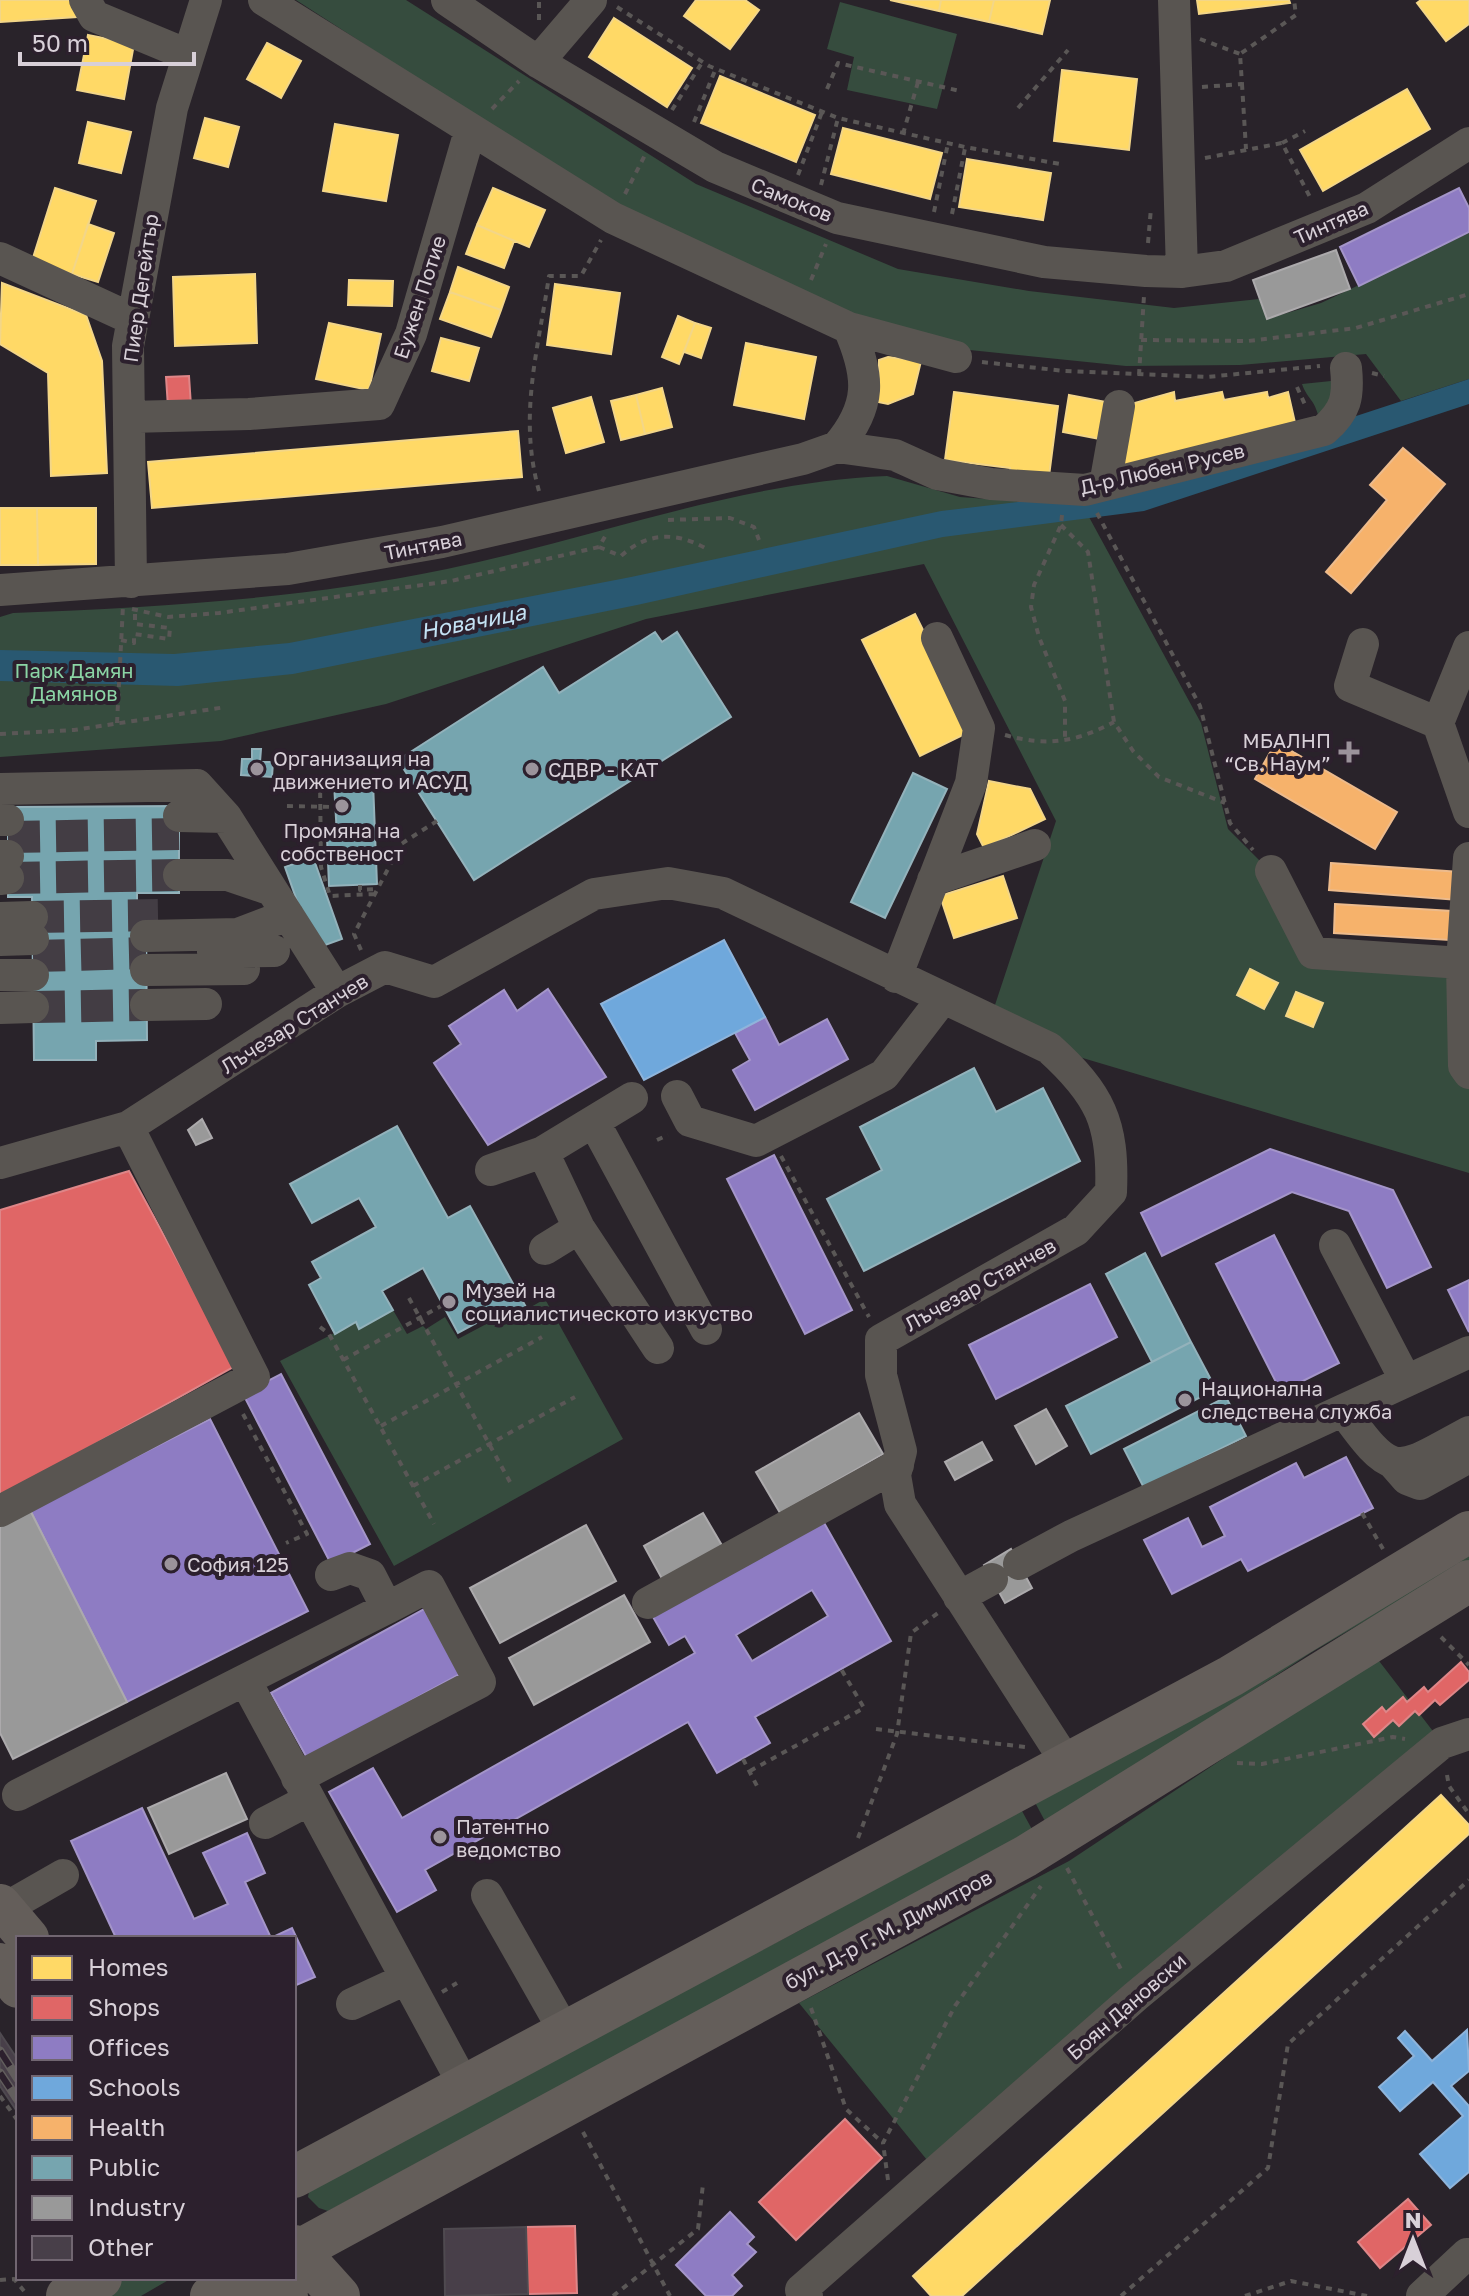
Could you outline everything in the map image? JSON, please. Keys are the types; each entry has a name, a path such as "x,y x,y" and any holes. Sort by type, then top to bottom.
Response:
{"main road":[{"path":"296,2176 566,2034 1064,1758 1231,1676 1469,1532"},
{"name":"бул. Д-р Г. М. Димитров","path":"296,2253 1026,1856 1469,1581"},
{"path":"0,1964 16,1984"},
{"path":"296,2262 339,2296"},
{"path":"67,2296 97,2280"},
{"path":"211,2296 243,2280"}],"street":[{"path":"85,0 94,16 188,55"},
{"name":"Пиер Дегейтър","path":"133,597 128,346 166,133 206,0"},
{"path":"264,0 613,218 849,328 956,357"},
{"name":"Самоков","path":"447,0 660,149 801,205 938,242 1114,271 1182,272"},
{"path":"538,62 602,3"},
{"path":"1175,15 1182,272"},
{"name":"Еужен Потие","path":"129,417 249,414 379,404 411,334 470,131"},
{"name":"Тинтява","path":"1182,272 1226,266 1367,208 1469,143"},
{"path":"0,258 132,319"},
{"path":"837,447 855,426 864,399 865,377 849,328"},
{"name":"Д-р Любен Русев","path":"837,447 895,455 937,474 991,484 1085,488 1324,430 1341,415 1348,396 1346,368"},
{"path":"1085,488 1119,406"},
{"name":"Тинтява","path":"0,590 133,597 442,542 803,459 837,447"},
{"path":"896,977 971,783 979,728 937,638"},
{"path":"1363,644 1350,686 1438,723"},
{"path":"1469,647 1438,723 1469,812"},
{"path":"0,789 197,785 244,843 337,992"},
{"path":"179,845 226,817"},
{"path":"179,845 224,833 244,843"},
{"path":"179,845 280,902"},
{"path":"933,880 1035,845"},
{"path":"1469,858 1462,963 1464,1066 1469,1073"},
{"path":"1271,871 1313,953 1462,963"},
{"name":"Лъчезар Станчев","path":"0,1163 128,1127 337,992 385,967 434,982 594,894 668,883 723,893 1049,1048 1082,1078 1100,1112 1113,1149 1111,1192 1076,1230 881,1340 881,1375 901,1451 895,1475 900,1504 1064,1758"},
{"path":"148,961 238,934 280,902"},
{"path":"0,918 33,964"},
{"path":"0,940 33,964"},
{"path":"0,956 33,964"},
{"path":"148,961 240,977 148,961"},
{"path":"0,975 33,964"},
{"path":"0,991 33,964"},
{"path":"0,1008 33,964"},
{"path":"677,1096 690,1121 756,1141 884,1075 943,998"},
{"path":"491,1170 543,1152 632,1098"},
{"path":"594,1122 706,1329"},
{"path":"0,1511 254,1377 128,1127"},
{"path":"543,1152 579,1228 658,1348"},
{"path":"545,1249 579,1228"},
{"path":"1335,1245 1406,1381"},
{"path":"959,1597 1071,1536 1469,1352"},
{"path":"1343,1410 1372,1451 1393,1463 1407,1479 1420,1484 1469,1457"},
{"path":"1393,1463 1408,1464 1469,1432"},
{"path":"648,1603 898,1465"},
{"path":"331,1575 350,1568 370,1575 387,1608"},
{"path":"18,1795 429,1586 480,1682 303,1789 265,1823"},
{"path":"245,1680 465,2087"},
{"name":"Боян Дановски","path":"807,2296 801,2290 1136,1996 1452,1747"},
{"path":"10,1917 63,1875"},
{"path":"487,1895 566,2034"},
{"path":"352,2004 406,1979"},
{"path":"1422,2296 1467,2254"}],"path":[{"path":"1240,54 1296,15 1294,0"},
{"path":"602,3 716,68 838,118 965,147 1060,164"},
{"path":"1175,15 1240,54"},
{"path":"1018,108 1068,50"},
{"path":"1240,54 1246,150"},
{"path":"660,149 703,61"},
{"path":"470,131 538,62"},
{"path":"827,89 838,63 960,91"},
{"path":"626,193 716,68"},
{"path":"903,134 918,82"},
{"path":"1177,89 1242,84"},
{"path":"801,205 822,111"},
{"path":"801,205 838,118"},
{"path":"1179,163 1282,143 1305,131"},
{"path":"938,242 948,143"},
{"path":"1282,143 1325,225"},
{"path":"938,242 965,147"},
{"path":"541,501 528,449 527,403 549,276 581,276 597,247"},
{"path":"811,280 825,247"},
{"path":"1141,340 1248,341 1356,328 1469,294"},
{"path":"1139,375 1142,325"},
{"path":"956,357 1009,367 1207,377 1324,366 1346,368"},
{"path":"1065,741 1065,701 1039,637 1031,607 1034,585 1061,525 1085,488 1200,706 1230,823 1271,871"},
{"path":"648,493 646,518 690,521 730,518 754,527 759,540"},
{"path":"599,547 612,523"},
{"path":"1061,525 1088,552 1114,722 1133,751 1159,777 1225,803"},
{"path":"133,597 168,617 250,609 451,581 599,547 621,556 633,545 651,537 673,536 705,548"},
{"path":"117,723 123,604 133,597"},
{"path":"121,640 134,643 134,634 169,639 170,628 135,624 133,597"},
{"path":"0,734 117,723 226,707"},
{"path":"979,728 1024,740 1065,741 1081,740 1114,722"},
{"path":"320,780 321,867 330,896 376,891"},
{"path":"287,806 335,807"},
{"path":"354,934 401,844 437,821"},
{"path":"360,885 360,890 376,891"},
{"path":"756,1141 776,1147 881,1340"},
{"path":"409,1298 510,1482"},
{"path":"343,1360 443,1305"},
{"path":"320,1327 329,1334 434,1524"},
{"path":"381,1426 542,1337"},
{"path":"413,1486 575,1397"},
{"path":"238,1405 307,1534 286,1543"},
{"path":"1362,1513 1389,1558"},
{"path":"854,1847 897,1734 911,1633 959,1597"},
{"path":"1438,1634 1469,1665"},
{"path":"750,1771 864,1708 841,1669"},
{"path":"876,1729 1064,1758"},
{"path":"1225,1763 1262,1764 1393,1737 1452,1747 1449,1786 1469,1814"},
{"path":"743,1759 757,1786"},
{"path":"1061,1858 1136,1996"},
{"path":"1121,2296 1268,2168 1288,2044 1469,1880"},
{"path":"892,2210 883,2143 955,2006 1044,1883"},
{"path":"807,1995 846,2109 883,2143"},
{"path":"0,2096 16,2118"},
{"path":"583,2131 670,2296"},
{"path":"613,2296 698,2229 703,2184"},
{"path":"0,2280 14,2279 24,2291"},
{"path":"1245,2296 1291,2281 1367,2296"}],"green space":[{"path":"296,0 406,0 696,184 898,269 1029,291 1174,308 1259,299 1267,319 1321,303 1469,233 1469,379 1401,401 1366,354 1240,365 1126,366 960,349 821,302 624,212"},
{"path":"840,2 957,34 937,109 847,90 854,57 827,49"},
{"path":"1331,381 1341,389 1319,419 1302,384"},
{"name":"Парк Дамян Дамянов","path":"887,476 960,497 1083,506 1201,723 1228,829 1265,866 1309,958 1453,968 1469,1080 1469,1173 1049,1048 990,1020 1056,821 924,564 646,619 386,704 221,741 0,757 0,617 13,613 231,600 339,588 502,557 720,500 831,480"},
{"path":"545,1299 623,1439 394,1566 280,1361 356,1322 359,1329 393,1310 407,1334 423,1326 426,1329 445,1317 458,1339 492,1321 495,1327"},
{"path":"1469,1547 1469,1560 1312,1652 1047,1825 1030,1793"},
{"path":"1376,1657 1442,1743 936,2171 799,2003 1069,1861"},
{"path":"1016,1800 1034,1833 328,2211 319,2208 308,2197 309,2191 519,2076 808,1926 854,1891"},
{"path":"124,2280 169,2280 141,2296 93,2296"}],"water":[{"name":"Новачица","path":"1469,379 1469,404 1144,511 943,537 637,605 293,674 178,686 0,681 0,650 174,654 289,643 631,577 941,511 1137,488"}],"building: Homes":[{"path":"0,0 76,0 77,17 0,22"},
{"path":"696,0 745,0 759,10 730,49 684,16"},
{"path":"890,0 941,0 939,11"},
{"path":"941,0 994,0 989,22 939,11"},
{"path":"994,0 1050,0 1042,34 989,22"},
{"path":"1197,0 1289,0 1290,3 1199,14"},
{"path":"1421,0 1469,0 1469,24 1446,41 1417,3"},
{"path":"614,18 692,68 667,107 589,57"},
{"path":"88,35 134,44 124,99 77,90"},
{"path":"267,43 301,61 281,98 247,79"},
{"path":"1062,70 1137,79 1129,150 1054,141"},
{"path":"720,76 815,115 796,162 701,123"},
{"path":"1407,89 1430,129 1323,191 1300,150"},
{"path":"205,118 239,127 228,167 194,158"},
{"path":"88,122 131,132 121,173 79,163"},
{"path":"335,124 398,135 386,201 323,191"},
{"path":"843,128 942,153 930,199 831,174"},
{"path":"967,159 1051,173 1043,220 959,207"},
{"path":"55,188 96,201 72,274 32,261"},
{"path":"493,188 545,210 529,247 477,225"},
{"path":"88,224 114,233 98,282 72,274"},
{"path":"477,225 514,241 504,268 466,254"},
{"path":"458,267 509,287 501,310 450,292"},
{"path":"255,274 257,343 175,346 173,277"},
{"path":"349,280 393,281 392,306 348,305"},
{"path":"2,283 86,315 102,361 107,473 51,476 48,373 0,344"},
{"path":"555,284 620,293 611,354 547,345"},
{"path":"450,292 501,310 491,337 440,319"},
{"path":"678,316 695,323 679,364 662,357"},
{"path":"329,323 381,334 369,390 316,379"},
{"path":"695,323 711,328 701,358 684,352"},
{"path":"441,338 479,348 469,381 432,371"},
{"path":"746,343 816,357 804,419 734,405"},
{"path":"888,357 921,361 913,394 888,404 878,402 879,360"},
{"path":"662,388 672,427 645,434 636,395"},
{"path":"954,392 1058,406 1048,484 1010,473 1010,468 945,460"},
{"path":"1174,392 1175,401 1222,392 1224,400 1267,392 1268,398 1288,392 1296,427 1127,467 1119,461 1131,404"},
{"path":"636,395 645,434 621,440 611,401"},
{"path":"1069,395 1106,402 1100,439 1063,432"},
{"path":"591,397 604,442 566,453 553,408"},
{"path":"518,431 522,477 152,508 148,462"},
{"path":"0,508 37,508 38,565 0,565"},
{"path":"37,508 96,508 96,564 38,565"},
{"path":"915,614 973,730 920,756 862,640"},
{"path":"989,781 1030,789 1045,819 984,848 977,834"},
{"path":"1003,876 1017,918 954,938 940,896"},
{"path":"1250,969 1278,983 1264,1009 1237,995"},
{"path":"1296,992 1323,1003 1313,1027 1286,1016"},
{"path":"1441,1795 1469,1825 1469,1834 962,2296 931,2296 913,2276"}],"building: Shops":[{"path":"189,376 191,406 168,407 166,377"},
{"path":"129,1171 235,1366 0,1497 0,1210"},
{"path":"1461,1662 1469,1672 1469,1680 1440,1705 1435,1700 1419,1715 1415,1711 1399,1726 1393,1720 1374,1737 1363,1724 1382,1707 1386,1712 1403,1697 1407,1702 1424,1687 1428,1692"},
{"path":"845,2119 882,2158 796,2240 759,2202"},
{"path":"1408,2199 1431,2225 1380,2268 1358,2242"},
{"path":"575,2226 577,2293 528,2294 526,2227"}],"building: Offices":[{"path":"1459,188 1469,208 1469,232 1359,286 1340,247"},
{"path":"548,989 606,1077 488,1145 434,1063 461,1044 449,1026 504,990 517,1011"},
{"path":"765,1017 779,1045 827,1019 848,1059 755,1110 733,1070 750,1060 735,1033"},
{"path":"1270,1149 1393,1190 1431,1267 1387,1288 1349,1211 1292,1192 1162,1256 1141,1213"},
{"path":"774,1155 852,1310 805,1334 727,1179"},
{"path":"1274,1235 1339,1363 1281,1392 1216,1264"},
{"path":"1469,1280 1469,1332 1448,1290"},
{"path":"1090,1284 1117,1337 996,1399 969,1345"},
{"path":"281,1374 370,1544 331,1564 243,1394"},
{"path":"210,1419 308,1611 127,1702 30,1510"},
{"path":"1346,1457 1373,1508 1248,1571 1241,1559 1172,1594 1144,1540 1188,1518 1202,1547 1225,1536 1210,1507 1296,1463 1304,1478"},
{"path":"823,1521 891,1641 755,1717 770,1743 717,1773 688,1722 425,1870 436,1890 397,1912 329,1792 373,1768 402,1818 695,1653 685,1636 669,1645 653,1617","holes":["812,1590 828,1616 752,1661 736,1635"]},
{"path":"424,1609 460,1674 307,1758 271,1693"},
{"path":"142,1808 194,1919 228,1904 203,1853 247,1833 265,1873 245,1882 270,1936 115,1936 71,1841"},
{"path":"292,1928 296,1936 275,1936"},
{"path":"296,1937 315,1977 296,1985"},
{"path":"730,2212 754,2237 747,2244 756,2252 732,2275 742,2286 732,2296 706,2296 676,2265"}],"building: Schools":[{"path":"724,940 765,1017 644,1080 601,1004"},
{"path":"1467,2030 1469,2071 1451,2086 1469,2106 1469,2172 1450,2188 1420,2154 1463,2116 1433,2082 1400,2111 1379,2087 1414,2056 1398,2038 1405,2031 1432,2061"}],"building: Health":[{"path":"1403,448 1445,484 1351,593 1326,572 1387,500 1370,485"},
{"path":"1276,742 1397,812 1375,849 1255,779"},
{"path":"1331,863 1460,872 1458,900 1329,890"},
{"path":"1335,904 1452,911 1450,940 1334,933"}],"building: Public":[{"path":"655,632 662,642 677,632 731,717 474,880 398,760 543,667 559,693"},
{"name":"Организация на движението и АСУД","path":"252,749 261,749 260,762 273,762 272,777 241,775 242,759 252,759"},
{"path":"913,773 947,789 885,918 851,902"},
{"path":"373,782 377,884 329,886 327,837 337,836 334,783"},
{"path":"179,806 179,893 137,893 137,916 146,916 147,1040 96,1041 96,1060 34,1060 32,897 8,897 8,807"},
{"path":"313,857 342,939 314,949 285,867"},
{"path":"974,1068 996,1112 1043,1088 1080,1161 864,1271 827,1199 882,1170 860,1127"},
{"path":"397,1126 448,1218 470,1206 526,1307 495,1324 491,1315 458,1333 423,1268 382,1291 393,1310 359,1329 356,1322 335,1334 309,1285 321,1278 312,1262 376,1227 359,1198 312,1223 290,1184"},
{"path":"1145,1253 1191,1342 1152,1362 1106,1274"},
{"path":"1191,1342 1216,1389 1091,1454 1066,1406"},
{"path":"1226,1397 1246,1436 1144,1488 1124,1449"}],"building: Industry":[{"path":"1336,250 1350,289 1267,319 1253,280"},
{"path":"202,1119 212,1138 196,1145 188,1130"},
{"path":"1046,1409 1067,1446 1036,1464 1015,1426"},
{"path":"859,1413 883,1454 780,1513 756,1472"},
{"path":"982,1442 992,1460 955,1480 945,1462"},
{"path":"30,1510 127,1702 13,1759 0,1733 0,1524"},
{"path":"703,1513 727,1554 667,1588 644,1546"},
{"path":"586,1525 616,1581 500,1643 470,1588"},
{"path":"1011,1549 1032,1588 1005,1603 984,1565"},
{"path":"624,1595 650,1642 534,1705 509,1658"},
{"path":"226,1773 247,1819 169,1854 148,1808"}],"building: Other":[{"path":"0,2033 16,2057 16,2110 0,2086"},
{"path":"526,2227 528,2294 445,2296 444,2229"}],"tunnel":[{"path":"8,837 179,834"},
{"path":"8,878 179,875"},
{"path":"32,917 158,915"},
{"path":"33,956 146,953"},
{"path":"33,1007 146,1005"}],"railway":[{"path":"0,2051 16,2076"},
{"path":"0,2073 16,2097"}],"place":[{"name":"MБАЛНП “Св. Наум”","path":"1349,752"},
{"name":"Организация на движението и АСУД","path":"257,769"},
{"name":"СДВР - КАТ","path":"532,769"},
{"name":"Промяна на собственост","path":"342,806"},
{"name":"Музей на социалистическото изкуство","path":"449,1302"},
{"name":"Национална следствена служба","path":"1185,1400"},
{"name":"София 125","path":"171,1564"},
{"name":"Патентно ведомство","path":"440,1837"}]}
